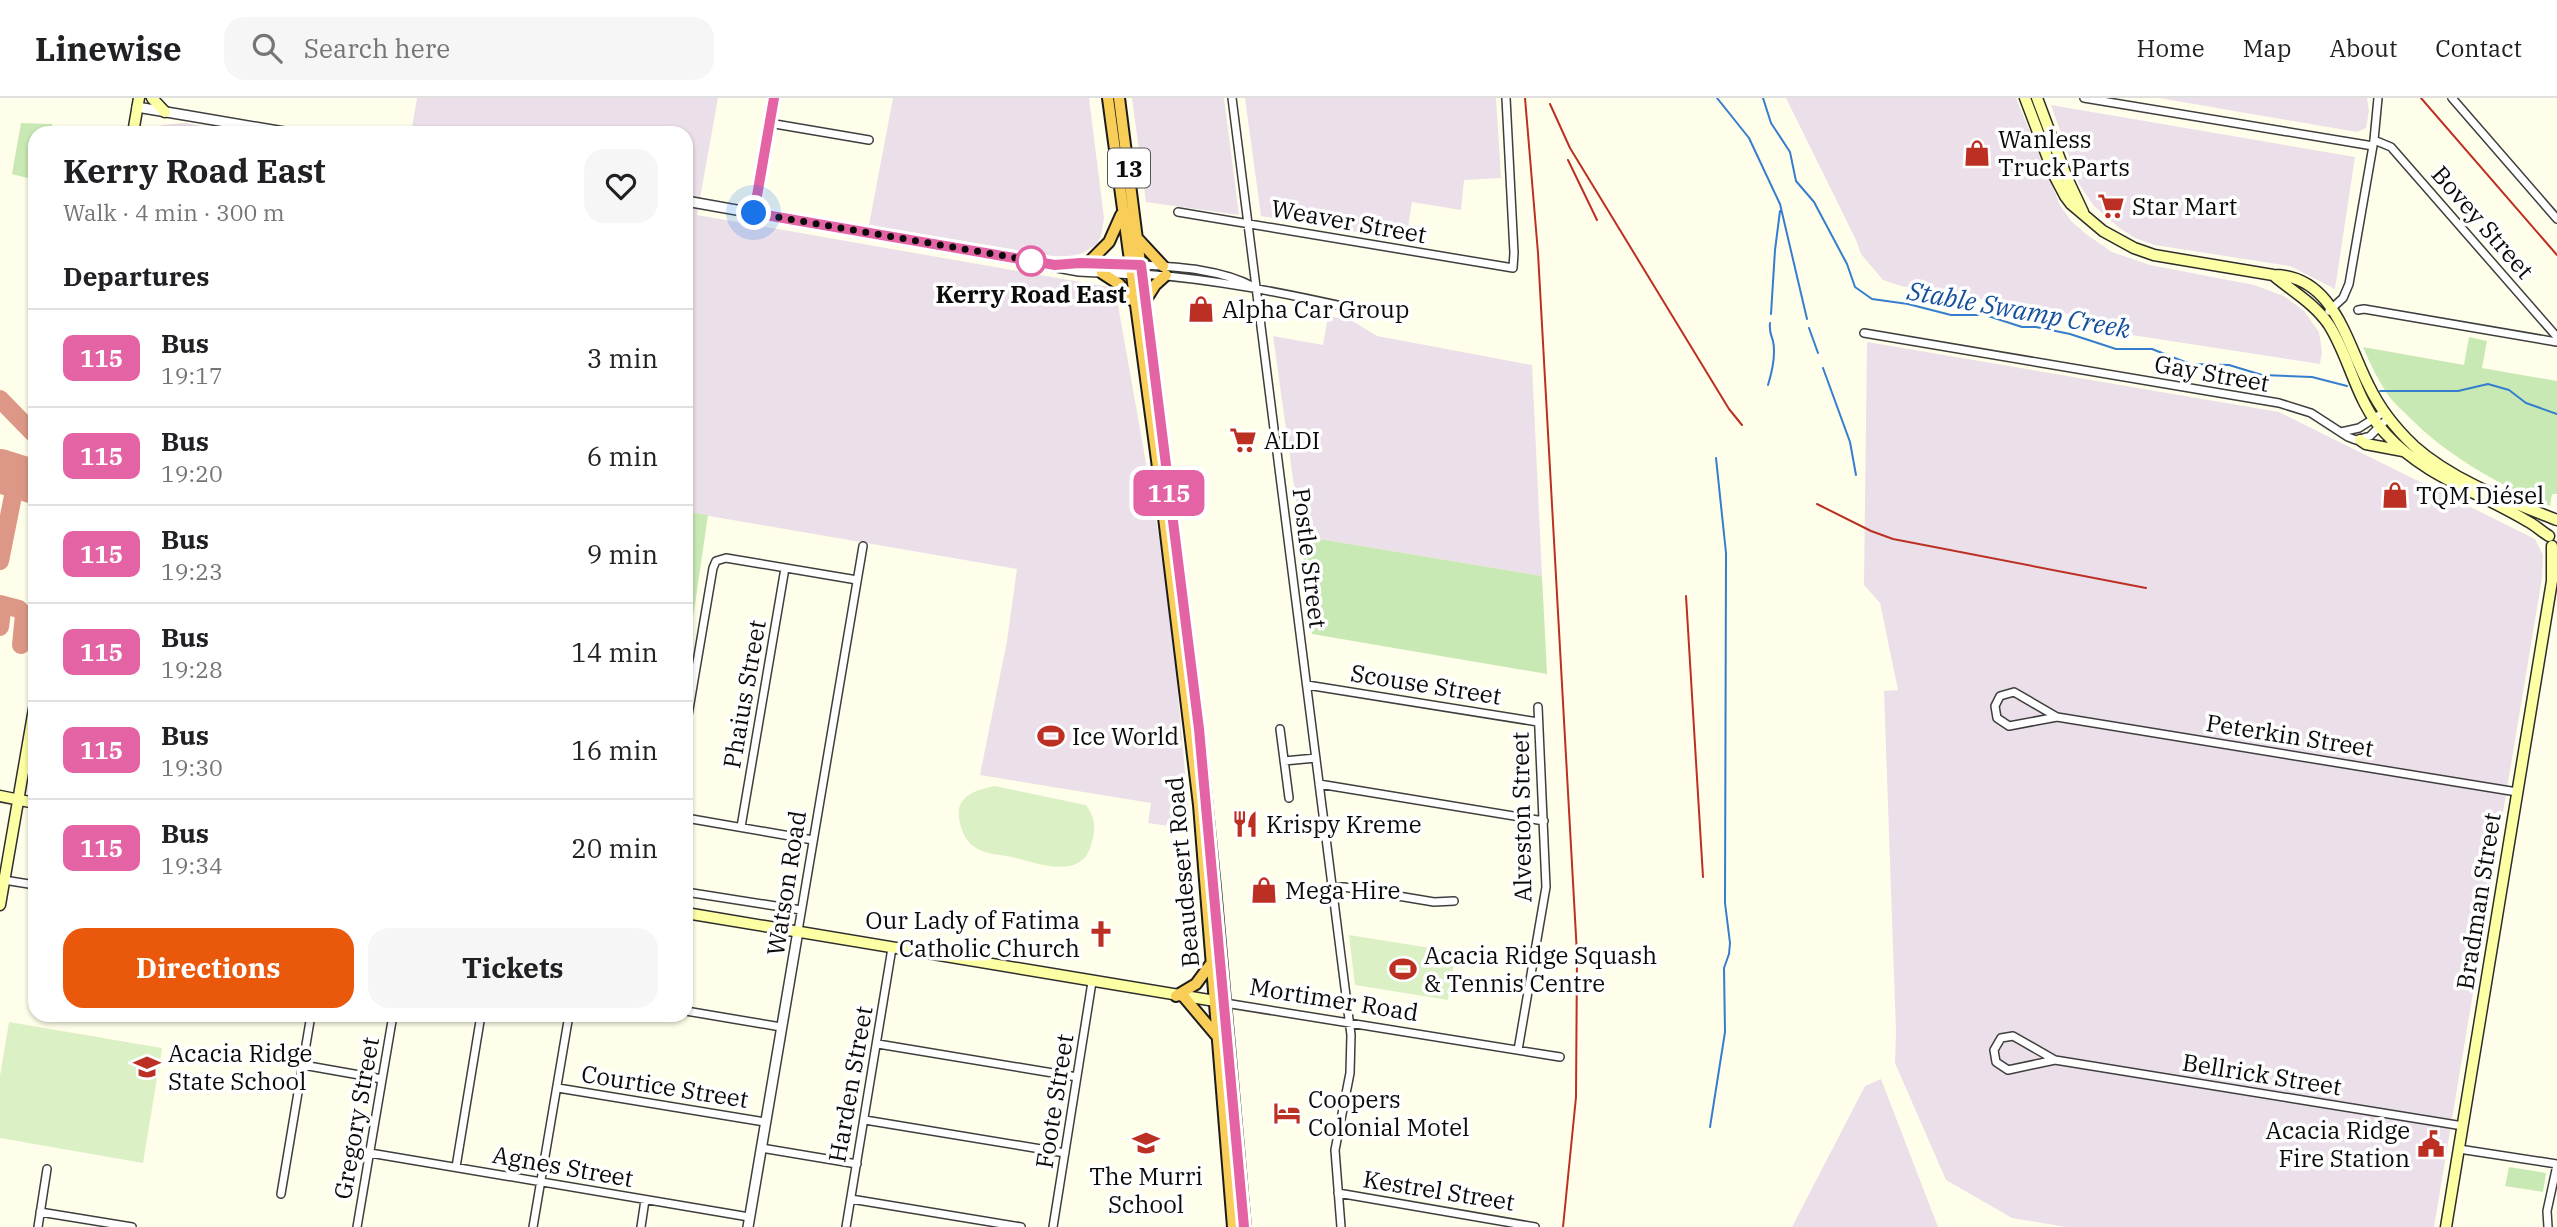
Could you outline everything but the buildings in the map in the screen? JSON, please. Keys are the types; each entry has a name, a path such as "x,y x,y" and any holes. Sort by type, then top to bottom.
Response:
{"highway":[{"name":"Beaudesert Road","path":"1108,98 1122,213 1136,269 1199,804 1210,965 1219,1002 1216,1035 1233,1227"},
{"name":"Beaudesert Road","path":"1119,98 1137,238 1136,269"},
{"path":"1088,263 1110,242 1122,213"},
{"path":"1102,273 1140,302 1165,271 1137,238"},
{"name":"Beaudesert Road","path":"1140,302 1197,710 1219,1002 1244,1227"},
{"path":"1210,965 1196,984 1180,996 1216,1035"}],"main road":[{"path":"152,98 165,112"},
{"path":"2025,98 2055,177 2071,204 2113,238 2143,252 2285,275 2304,284 2332,308 2347,332 2365,379 2386,415 2414,445 2444,468 2516,505 2557,521 2552,527 2553,544"},
{"path":"2037,98 2062,167 2083,213"},
{"path":"134,126 138,103"},
{"path":"2273,275 2302,296 2322,316 2335,335 2357,390 2377,423 2403,451 2433,472 2524,519 2553,544"},
{"path":"2360,440 2366,444 2403,451"},
{"name":"Bradman Street","path":"2446,1227 2554,576 2553,544"},
{"path":"0,905 28,743"},
{"path":"0,796 28,802"},
{"name":"Mortimer Road","path":"693,914 1219,1002"}],"street":[{"path":"754,213 774,98"},
{"name":"Postle Street","path":"1232,98 1349,1023 1350,1073 1335,1150 1341,1227"},
{"name":"Weaver Street","path":"1178,212 1513,268 1506,98"},
{"path":"2084,98 2374,143"},
{"path":"2322,316 2345,295 2349,284 2374,143 2378,98"},
{"path":"2452,98 2557,219"},
{"path":"138,103 165,112 248,126"},
{"path":"769,123 869,141"},
{"name":"Bovey Street","path":"2374,143 2391,147 2557,337"},
{"path":"693,202 1079,271 1102,273 1136,269"},
{"path":"1060,266 1088,263 1165,271 1355,309"},
{"path":"2358,310 2557,342"},
{"name":"Gay Street","path":"1864,333 2279,403 2311,413 2348,437 2360,440"},
{"path":"2360,440 2370,436 2377,423 2386,415"},
{"path":"2341,432 2377,423"},
{"name":"Watson Road","path":"748,1222 863,546"},
{"path":"693,686 713,568 718,559 726,558 857,580"},
{"name":"Phaius Street","path":"741,827 785,568"},
{"name":"Scouse Street","path":"1307,685 1538,722"},
{"name":"Peterkin Street","path":"2057,716 2009,726 1997,718 1995,706 2000,696 2014,692 2057,716 2517,792"},
{"name":"Alveston Street","path":"1518,1050 1546,887 1538,707"},
{"path":"1280,729 1289,798"},
{"path":"1284,761 1316,758"},
{"path":"1319,784 1544,821"},
{"path":"693,819 813,840"},
{"path":"4,880 28,885"},
{"path":"1333,887 1434,902 1454,901"},
{"path":"693,893 801,910"},
{"name":"Harden Street","path":"846,1227 892,948"},
{"name":"Foote Street","path":"1054,1227 1092,982"},
{"name":"Mortimer Road","path":"1219,1002 1560,1057"},
{"path":"693,1012 781,1027"},
{"path":"281,1194 310,1022"},
{"name":"Gregory Street","path":"357,1227 392,1022"},
{"path":"456,1167 480,1022"},
{"path":"533,1227 568,1022"},
{"name":"Bellrick Street","path":"2055,1060 2013,1035 2001,1038 1994,1049 1998,1065 2008,1070 2055,1060 2463,1126"},
{"path":"878,1044 1077,1077"},
{"path":"303,1065 382,1079"},
{"name":"Courtice Street","path":"558,1088 765,1122"},
{"path":"865,1120 1065,1153"},
{"path":"761,1148 857,1164"},
{"path":"2459,1149 2557,1164 2547,1210 2548,1227"},
{"name":"Agnes Street","path":"370,1153 541,1181 748,1222"},
{"path":"37,1227 47,1170"},
{"name":"Kestrel Street","path":"1338,1193 1534,1226"},
{"path":"850,1199 1017,1227"},
{"path":"640,1227 645,1200"},
{"path":"40,1212 132,1227"}],"shaded area":[{"path":"417,98 718,98 697,215 1115,288 1169,593 1190,829 1148,823 1151,803 980,775 1007,641 1017,569 693,513 693,126 412,126"},
{"path":"893,98 1089,98 1104,218 1097,244 1083,253 1052,256 869,225"},
{"path":"1132,98 1224,98 1239,215 1146,202"},
{"path":"1245,98 1496,98 1501,178 1464,180 1461,210 1412,202 1406,240 1261,216"},
{"path":"1786,98 2016,98 2060,205 2071,221 2112,252 2150,265 2254,285 2284,296 2304,311 2319,332 2322,352 2320,364 2099,330 2100,319 1901,286 1883,280 1861,254"},
{"path":"2159,98 2367,98 2369,111 2366,128 2357,132"},
{"path":"2051,105 2355,157 2335,289 2290,266 2155,245 2135,238 2118,227 2094,206 2079,184"},
{"path":"185,123 202,126 161,126"},
{"path":"1328,316 1351,320 1377,336 1532,365 1542,576 1301,536 1273,336 1323,345"},
{"path":"1867,342 2279,412 2535,539 2543,555 2542,578 2434,1227 2066,1227 2012,1218 1946,1180 1895,1063 1884,691 1898,690 1880,603 1864,585"},
{"path":"1881,1079 1938,1227 1792,1227 1865,1086"}],"green space":[{"path":"21,123 52,124 28,126 28,178 12,174"},
{"path":"2469,337 2487,341 2482,368 2557,381 2557,494 2552,494 2550,506 2476,469 2425,432 2388,395 2363,347 2464,365"},
{"path":"693,513 708,515 693,618"},
{"path":"1301,536 1542,576 1547,674 1312,634"},
{"path":"995,786 1086,805 1092,815 1094,829 1086,856 1078,863 1057,867 988,853 973,846 966,839 961,827 961,803 978,790"},
{"name":"Acacia Ridge Squash & Tennis Centre","path":"1349,935 1456,952 1448,1000 1355,985"},
{"path":"9,1022 162,1048 143,1163 0,1138 0,1076"},
{"path":"2509,1167 2546,1173 2543,1192 2505,1186"}],"waterway":[{"path":"1717,98 1749,138 1780,204 1807,319"},
{"name":"Stable Swamp Creek","path":"1763,98 1771,123 1790,152 1796,181 1814,202 1847,264 1855,287 1872,299 1908,304 1951,315 1985,315 2022,327 2070,334 2116,349 2152,349 2190,364 2229,365 2262,375 2312,377 2347,386"},
{"path":"1771,314 1780,211"},
{"path":"1768,385 1774,352 1770,323"},
{"path":"1809,328 1818,353"},
{"path":"1823,368 1850,442 1856,475"},
{"name":"Stable Swamp Creek","path":"2380,391 2458,391 2488,384 2509,390 2526,403 2557,414"},
{"path":"1710,1127 1725,1032 1724,968 1730,943 1725,903 1726,553 1716,458"}],"taxiway":[{"path":"0,399 28,428"},
{"path":"0,472 19,478 28,489"},
{"path":"0,561 15,486 28,474"},
{"path":"0,604 19,609 24,614 21,645"},
{"path":"0,605 0,627"}],"runway":[{"path":"0,471 28,480"}],"railway":[{"path":"1525,98 1538,253 1577,954 1576,1097 1563,1227"},
{"path":"2421,98 2557,255"},
{"path":"1550,104 1570,148 1729,409 1742,425"},
{"path":"1568,160 1597,220"},
{"path":"1817,504 1893,539 2146,588"},
{"path":"1686,596 1703,877"}],"bus line":[{"name":"115","path":"774,98 754,213 1060,266 1080,263 1141,265 1199,729 1244,1227"}],"place":[{"name":"Wanless Truck Parts","path":"1977,153"},
{"name":"Star Mart","path":"2111,206"},
{"name":"Kerry Road East","path":"1031,261"},
{"name":"Alpha Car Group","path":"1201,309"},
{"name":"ALDI","path":"1243,440"},
{"name":"TQM Diésel","path":"2395,495"},
{"name":"Ice World","path":"1051,736"},
{"name":"Krispy Kreme","path":"1245,824"},
{"name":"Mega Hire","path":"1264,890"},
{"name":"Our Lady of Fatima Catholic Church","path":"1101,934"},
{"name":"Acacia Ridge Squash & Tennis Centre","path":"1403,969"},
{"name":"Acacia Ridge State School","path":"147,1067"},
{"name":"Coopers Colonial Motel","path":"1287,1113"},
{"name":"The Murri School","path":"1146,1143"},
{"name":"Acacia Ridge Fire Station","path":"2431,1144"}],"route":[{"path":"754,213 1034,261 1031,261"}]}
